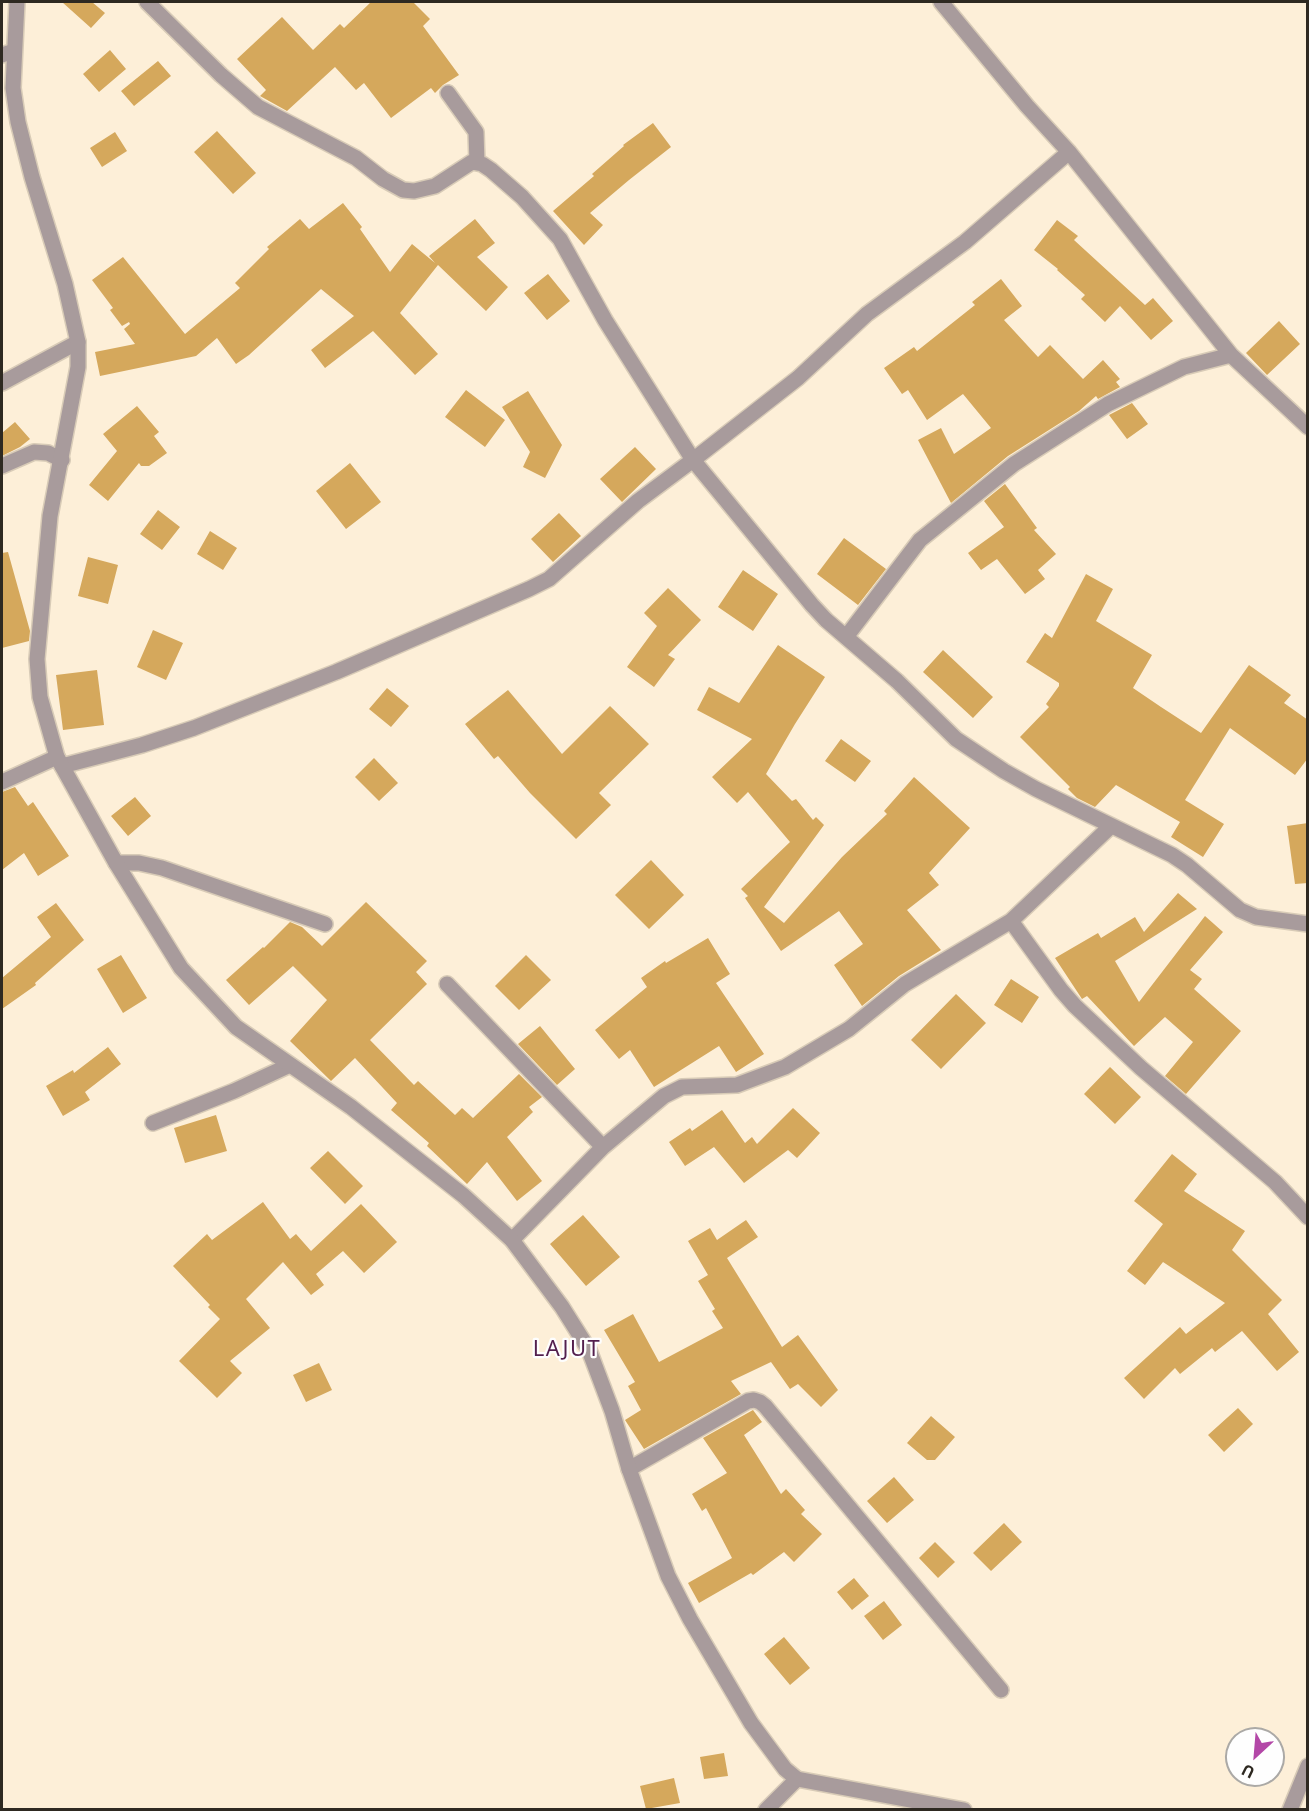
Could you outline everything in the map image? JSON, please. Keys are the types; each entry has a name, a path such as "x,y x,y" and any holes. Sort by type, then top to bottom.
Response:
{"street":[{"path":"17,2 8,53 18,122 32,177 65,284 78,342 78,367 50,516 37,659 40,697 60,762 116,863 181,968 236,1027 351,1107 456,1190 512,1240 562,1307 589,1350 668,1575 690,1619 751,1723 785,1769 797,1779 964,1809"},
{"path":"147,2 221,75 258,107 356,159 383,179 403,190 414,191 435,186 472,162 492,170 522,197 560,239 605,320 693,460 812,605 897,681 956,739 1012,776 1111,826 1155,845 1187,865 1240,910 1256,917 1308,924"},
{"path":"941,2 1027,106 1069,152 1231,356 1308,427"},
{"path":"448,93 476,132 477,163"},
{"path":"2,782 60,762 142,745 194,728 336,672 549,579 638,501 798,378 867,314 965,242 1069,152"},
{"path":"2,383 78,342"},
{"path":"846,637 920,540 1014,464 1108,404 1184,367 1231,356"},
{"path":"2,466 34,452 48,453 62,460"},
{"path":"512,1240 603,1147 672,1090 682,1087 737,1085 784,1067 849,1029 905,984 1011,921 1111,826"},
{"path":"116,863 162,868 325,924"},
{"path":"1011,921 1075,1006 1141,1068 1275,1182 1308,1217"},
{"path":"447,984 603,1147"},
{"path":"153,1123 234,1091 290,1065"},
{"path":"629,1469 748,1401 760,1402 1001,1690"},
{"path":"1290,1809 1308,1766"},
{"path":"766,1809 797,1779"}],"building":[{"path":"62,2 92,2 105,13 91,28"},
{"path":"371,2 413,2 430,19 423,26 459,75 435,93 431,88 391,118 364,83 356,90 335,67 287,111 260,96 266,90 237,59 282,17 313,50 340,24 344,28"},
{"path":"110,50 126,69 99,92 83,74"},
{"path":"158,61 171,76 134,106 121,91"},
{"path":"653,123 671,147 590,213 603,225 584,245 553,211 594,176 592,174 623,145"},
{"path":"217,131 256,173 233,194 194,152"},
{"path":"115,132 127,151 102,167 90,148"},
{"path":"343,203 362,227 360,229 390,272 412,244 435,263 429,256 475,219 495,243 477,257 508,287 486,311 438,265 400,313 438,354 415,375 373,331 325,368 311,350 354,316 321,289 249,355 236,364 217,338 196,356 100,376 95,352 135,344 124,329 130,324 129,322 122,326 110,310 113,308 92,280 123,257 185,334 240,288 235,283 269,249 267,247 300,219 309,229"},
{"path":"1057,220 1078,236 1074,240 1145,305 1153,298 1173,321 1151,340 1120,306 1105,322 1081,299 1085,295 1034,250"},
{"path":"548,274 570,301 547,320 524,293"},
{"path":"1001,279 1022,306 1004,320 1038,357 1050,345 1083,379 1103,360 1120,379 1116,382 1120,387 1098,399 1096,396 1079,411 1008,456 951,503 918,440 941,428 954,454 991,428 963,394 927,420 908,390 902,394 884,368 914,347 917,351 975,305 972,302"},
{"path":"1279,321 1300,344 1267,375 1246,353"},
{"path":"466,390 505,420 485,447 445,417"},
{"path":"528,391 562,445 545,478 523,467 530,452 502,407"},
{"path":"1132,403 1148,424 1127,439 1109,415"},
{"path":"137,406 159,432 154,436 167,453 149,466 141,466 139,463 108,501 89,485 117,451 103,434"},
{"path":"15,422 30,439 2,456 2,433"},
{"path":"635,447 656,469 622,502 600,479"},
{"path":"350,463 381,502 346,529 316,491"},
{"path":"1005,484 1037,528 1034,530 1056,554 1038,570 1045,579 1025,594 997,559 981,570 968,553 1004,527 984,501"},
{"path":"158,510 180,527 162,550 140,534"},
{"path":"559,513 581,536 553,562 531,539"},
{"path":"210,531 237,548 223,570 197,554"},
{"path":"844,538 886,569 858,605 817,574"},
{"path":"8,552 30,631 29,641 2,648 2,553"},
{"path":"88,557 118,565 108,604 78,596"},
{"path":"743,570 778,594 753,631 718,607"},
{"path":"1086,574 1113,589 1096,621 1152,655 1133,688 1161,707 1201,733 1249,665 1291,695 1284,703 1308,720 1308,758 1295,775 1230,728 1185,800 1224,824 1203,857 1171,837 1180,822 1116,785 1095,807 1077,798 1068,789 1070,787 1020,737 1049,707 1046,704 1059,686 1059,683 1026,662 1045,633 1052,638"},
{"path":"668,588 701,620 668,655 675,659 654,687 627,667 657,626 644,613"},
{"path":"153,630 183,643 166,680 137,667"},
{"path":"778,645 825,677 766,774 792,801 796,799 813,820 816,817 824,825 764,907 784,923 842,857 887,814 884,811 914,777 970,828 929,873 939,885 907,910 941,950 899,976 862,1006 834,965 863,944 839,911 781,951 745,898 748,896 741,889 790,842 748,792 737,803 712,777 752,739 697,710 709,687 739,703"},
{"path":"943,650 993,697 973,718 923,672"},
{"path":"97,670 104,725 63,730 56,675"},
{"path":"387,688 409,706 391,727 369,709"},
{"path":"508,690 562,754 610,706 649,744 599,793 611,805 576,839 530,793 498,756 494,759 465,724"},
{"path":"841,739 871,761 855,782 825,761"},
{"path":"374,758 398,783 379,801 355,777"},
{"path":"15,787 28,806 33,802 69,856 38,876 24,853 2,870 2,792"},
{"path":"135,797 151,816 128,836 111,816"},
{"path":"1308,823 1308,883 1295,884 1287,826"},
{"path":"651,860 684,895 649,929 615,895"},
{"path":"1178,893 1197,909 1115,961 1139,1002 1205,916 1223,932 1190,970 1202,979 1194,989 1241,1031 1186,1094 1165,1076 1193,1042 1165,1017 1134,1046 1087,996 1082,999 1055,958 1098,933 1101,938 1135,917 1144,932"},
{"path":"366,902 427,961 416,972 427,984 370,1040 414,1085 418,1081 455,1115 462,1108 473,1118 519,1074 542,1097 529,1107 533,1112 507,1137 542,1181 517,1201 487,1162 467,1184 427,1146 429,1143 391,1110 397,1103 355,1058 331,1081 290,1041 327,1000 293,966 249,1005 226,980 264,948 290,922 302,927 322,946"},
{"path":"56,903 84,940 35,983 36,985 2,1009 2,978 51,937 37,917"},
{"path":"708,938 730,974 716,983 764,1054 736,1072 719,1046 654,1087 630,1050 619,1059 595,1030 647,987 641,978 665,961 666,963"},
{"path":"121,955 147,998 123,1013 97,969"},
{"path":"526,955 551,980 519,1010 495,986"},
{"path":"1011,979 1039,997 1022,1023 994,1005"},
{"path":"956,994 986,1023 941,1069 911,1040"},
{"path":"540,1026 575,1069 557,1085 518,1044"},
{"path":"108,1047 121,1064 85,1092 90,1100 63,1116 46,1086 73,1070 74,1073"},
{"path":"1110,1067 1141,1097 1115,1124 1084,1094"},
{"path":"793,1108 820,1133 797,1158 788,1150 744,1183 714,1147 685,1166 669,1142 690,1128 692,1131 722,1110 745,1143 752,1137 757,1144"},
{"path":"216,1115 227,1151 185,1163 174,1128"},
{"path":"328,1151 363,1186 345,1204 310,1168"},
{"path":"1172,1154 1197,1174 1184,1191 1245,1231 1232,1250 1282,1300 1268,1314 1299,1352 1277,1371 1242,1331 1215,1352 1212,1348 1180,1374 1175,1368 1144,1399 1124,1378 1180,1327 1186,1334 1225,1303 1163,1262 1145,1285 1127,1271 1163,1224 1134,1201"},
{"path":"263,1202 290,1239 296,1234 311,1251 361,1204 397,1242 364,1273 343,1251 316,1274 324,1285 311,1295 283,1262 246,1299 270,1328 230,1361 242,1373 217,1398 179,1361 220,1319 208,1307 210,1305 173,1266 207,1234 212,1240"},
{"path":"583,1215 620,1257 586,1286 550,1244"},
{"path":"746,1220 758,1237 727,1258 782,1347 798,1335 838,1390 821,1407 798,1384 790,1389 771,1362 731,1381 741,1394 644,1449 625,1420 641,1410 628,1386 635,1382 604,1330 633,1314 659,1362 723,1328 712,1311 715,1309 698,1281 708,1275 688,1241 710,1228 717,1240"},
{"path":"319,1363 332,1390 306,1402 293,1375"},
{"path":"1238,1408 1253,1424 1224,1452 1208,1435"},
{"path":"753,1410 762,1422 744,1435 781,1494 786,1489 805,1510 801,1514 822,1534 794,1562 784,1552 753,1575 751,1573 699,1603 688,1583 732,1558 706,1508 702,1511 692,1494 727,1473 703,1438"},
{"path":"931,1416 955,1437 935,1460 927,1460 907,1443"},
{"path":"894,1477 914,1500 887,1523 867,1501"},
{"path":"1004,1523 1022,1542 991,1571 973,1553"},
{"path":"935,1542 955,1562 938,1578 919,1558"},
{"path":"854,1578 869,1596 852,1610 837,1592"},
{"path":"884,1601 902,1625 883,1640 864,1616"},
{"path":"784,1637 810,1668 790,1685 764,1654"},
{"path":"724,1753 728,1776 704,1779 700,1757"},
{"path":"674,1778 680,1803 646,1809 640,1786"}],"district":[{"name":"LAJUT","path":"567,1350"}]}
